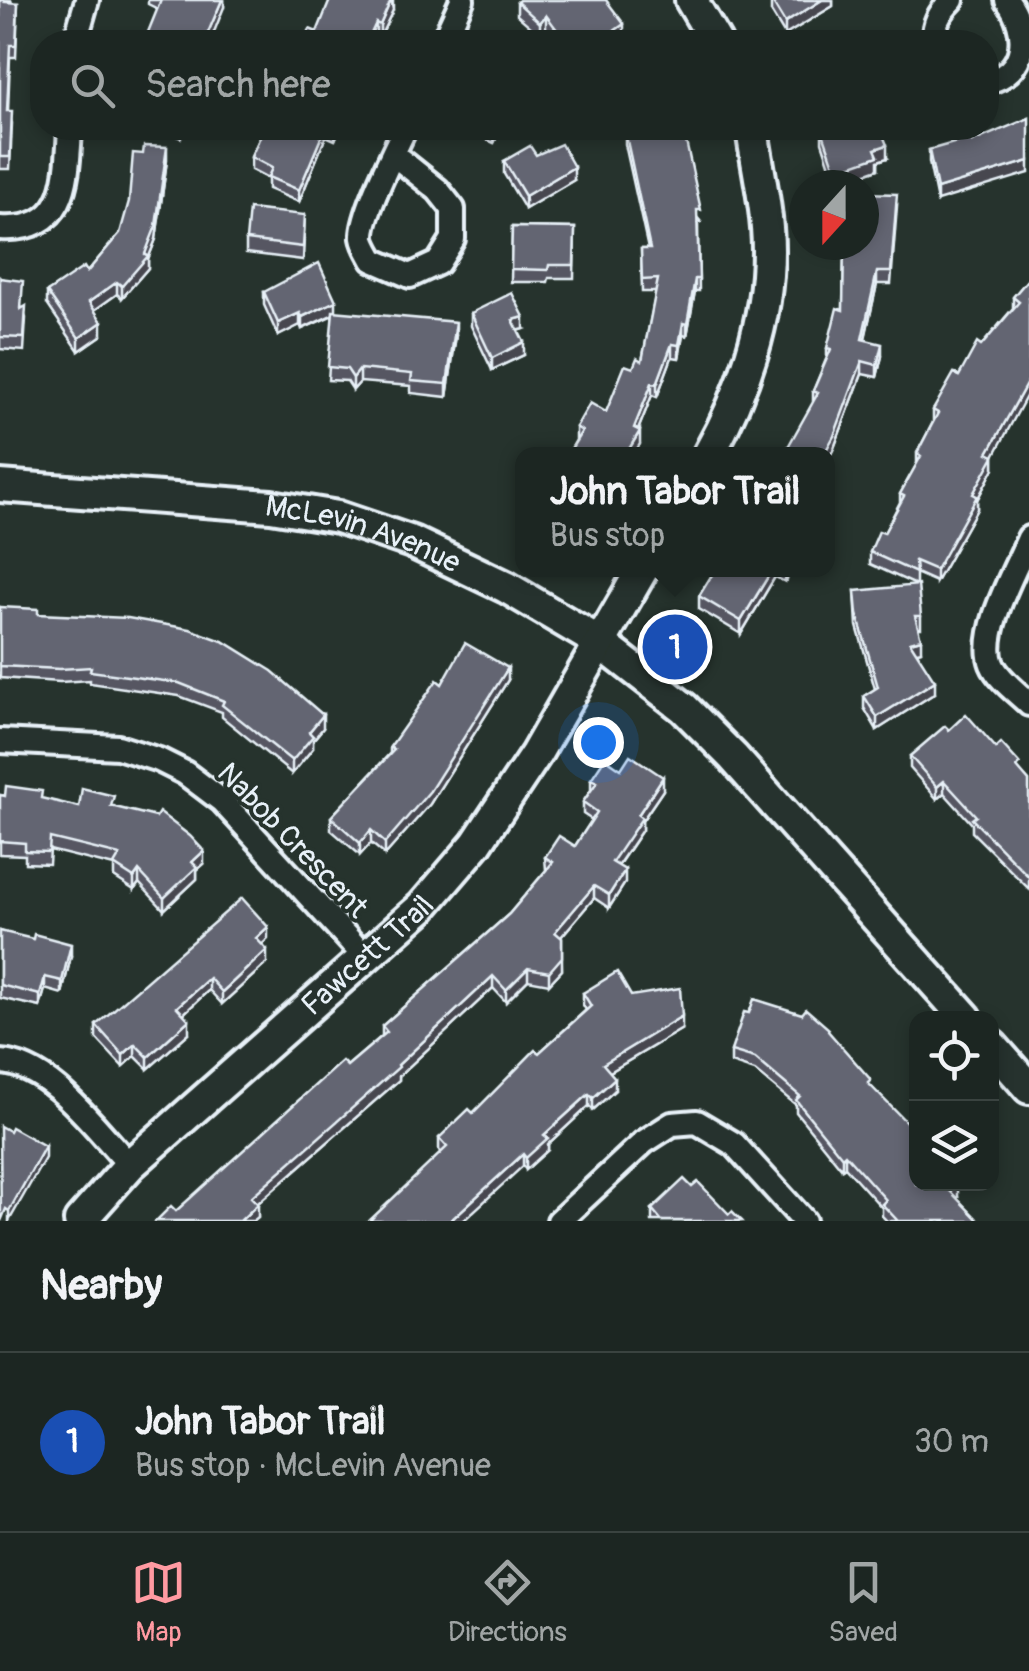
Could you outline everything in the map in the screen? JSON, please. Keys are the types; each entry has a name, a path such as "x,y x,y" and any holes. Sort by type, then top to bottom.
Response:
{"street":[{"path":"79,30 87,0"},
{"path":"448,30 462,0"},
{"path":"691,0 709,30"},
{"path":"935,30 942,10 952,0"},
{"path":"999,78 1015,66 1028,34 1019,12 1007,0"},
{"path":"0,228 20,229 43,222 52,214 68,175 69,140"},
{"path":"393,154 423,176 453,209 453,239 438,263 410,276 373,260 363,240 365,223 393,154 399,140"},
{"path":"713,447 735,403 762,309 768,248 754,140"},
{"name":"McLevin Avenue","path":"0,486 271,506 338,517 412,542 506,587 600,642 684,708 733,756 960,1011"},
{"path":"1029,538 991,627 989,646 992,665 1029,704"},
{"name":"Fawcett Trail","path":"80,1221 130,1165 422,907 476,844 536,754 638,577"},
{"name":"Nabob Crescent","path":"0,741 118,746 185,773 222,801 364,957"},
{"path":"999,1054 1029,1088"},
{"path":"0,1062 33,1073 60,1090 130,1165"},
{"path":"559,1221 644,1142 672,1124 697,1122 734,1144 804,1221"}],"building":[{"path":"0,0 18,3 16,45 10,45 10,157 0,157"},
{"path":"161,0 222,0 209,30 149,30"},
{"path":"330,0 391,0 380,25 376,23 373,30 318,30"},
{"path":"606,0 624,24 615,30 557,30 546,15 540,23 517,2"},
{"path":"771,0 822,0 785,23"},
{"path":"1029,118 1029,161 937,189 929,150 964,140 999,140 999,131"},
{"path":"259,140 320,140 299,190 268,177 272,168 251,157"},
{"path":"627,140 686,140 701,210 697,210 699,279 695,279 687,324 683,323 679,345 672,344 657,384 652,383 634,428 640,431 630,447 572,447 582,431 576,427 590,403 606,412 625,365 633,368 637,358 642,361 658,279 642,280 641,249 650,249"},
{"path":"825,140 885,140 887,145 875,149 878,156 836,170"},
{"path":"561,144 574,167 525,196 504,161 530,146 536,155"},
{"path":"144,146 167,147 156,226 145,254 148,256 122,286 117,282 89,302 102,322 79,338 47,292 84,267 87,272 120,233 129,201 133,153 143,154"},
{"path":"879,193 897,194 891,272 877,272 862,339 882,344 877,365 862,361 828,447 788,447 818,393 813,391 831,349 827,348 837,308 843,310 844,260 879,260"},
{"path":"249,209 305,215 303,247 246,240"},
{"path":"512,227 575,228 574,265 549,265 548,270 511,269"},
{"path":"319,263 336,301 278,323 264,292"},
{"path":"0,278 23,281 24,338 0,337"},
{"path":"1029,278 1029,379 988,453 994,456 973,494 977,496 936,570 915,561 916,573 870,552 879,531 884,533 904,496 900,494 938,413 933,410 954,373 959,376 977,343 981,346 1019,302 1013,297"},
{"path":"512,293 524,317 513,320 524,342 492,358 471,313"},
{"path":"333,311 456,322 447,384 411,381 412,374 360,369 353,378 347,369 328,367"},
{"path":"711,577 768,577 741,621 699,596"},
{"path":"918,585 921,616 915,616 921,639 910,642 935,681 877,717 864,696 878,687 857,614 855,591"},
{"path":"0,607 38,609 38,614 128,618 190,629 225,642 272,671 323,715 309,732 313,736 292,761 222,705 224,701 179,683 90,671 91,667 0,666"},
{"path":"465,643 508,668 430,791 385,843 371,830 360,843 331,817 394,750 390,747 437,680 442,684"},
{"path":"966,714 996,748 1001,743 1029,781 1029,877 972,819 976,816 944,781 937,787 910,756"},
{"path":"630,755 663,777 638,815 642,818 612,862 625,870 609,895 594,886 555,932 562,938 562,957 549,972 528,968 506,990 493,976 399,1067 251,1197 258,1204 240,1221 156,1221 171,1206 176,1211 342,1061 347,1066 387,1032 382,1026 509,914 553,862 545,857 559,836 575,846 597,812 583,802 597,782 591,779 605,758 621,769"},
{"path":"6,786 42,791 41,798 79,807 82,788 114,796 111,806 156,817 159,812 204,851 192,862 197,867 164,898 139,871 134,878 114,865 120,855 50,838 49,852 25,851 25,843 0,841 0,795 5,796"},
{"path":"242,898 268,927 256,938 267,950 222,992 209,978 177,1007 189,1020 148,1057 135,1044 123,1055 96,1025"},
{"path":"0,931 33,939 34,934 71,944 62,981 45,977 40,995 0,985"},
{"path":"617,972 631,996 680,988 682,1016 603,1064 615,1078 593,1098 589,1094 544,1135 548,1138 526,1158 523,1154 450,1221 369,1221 447,1147 439,1138 469,1109 473,1113 535,1050 539,1053 591,1006 583,993"},
{"path":"754,999 802,1014 806,1009 829,1029 871,1080 868,1083 909,1125 909,1191 950,1191 979,1221 898,1221 882,1204 886,1200 845,1154 842,1157 796,1100 800,1096 755,1058 731,1051 744,1012 749,1013"},
{"path":"0,1126 9,1131 11,1127 45,1146 1,1221"},
{"path":"684,1179 692,1187 698,1182 729,1214 732,1211 742,1221 662,1221 652,1209"}],"place":[{"name":"John Tabor Trail","path":"675,647"}]}
